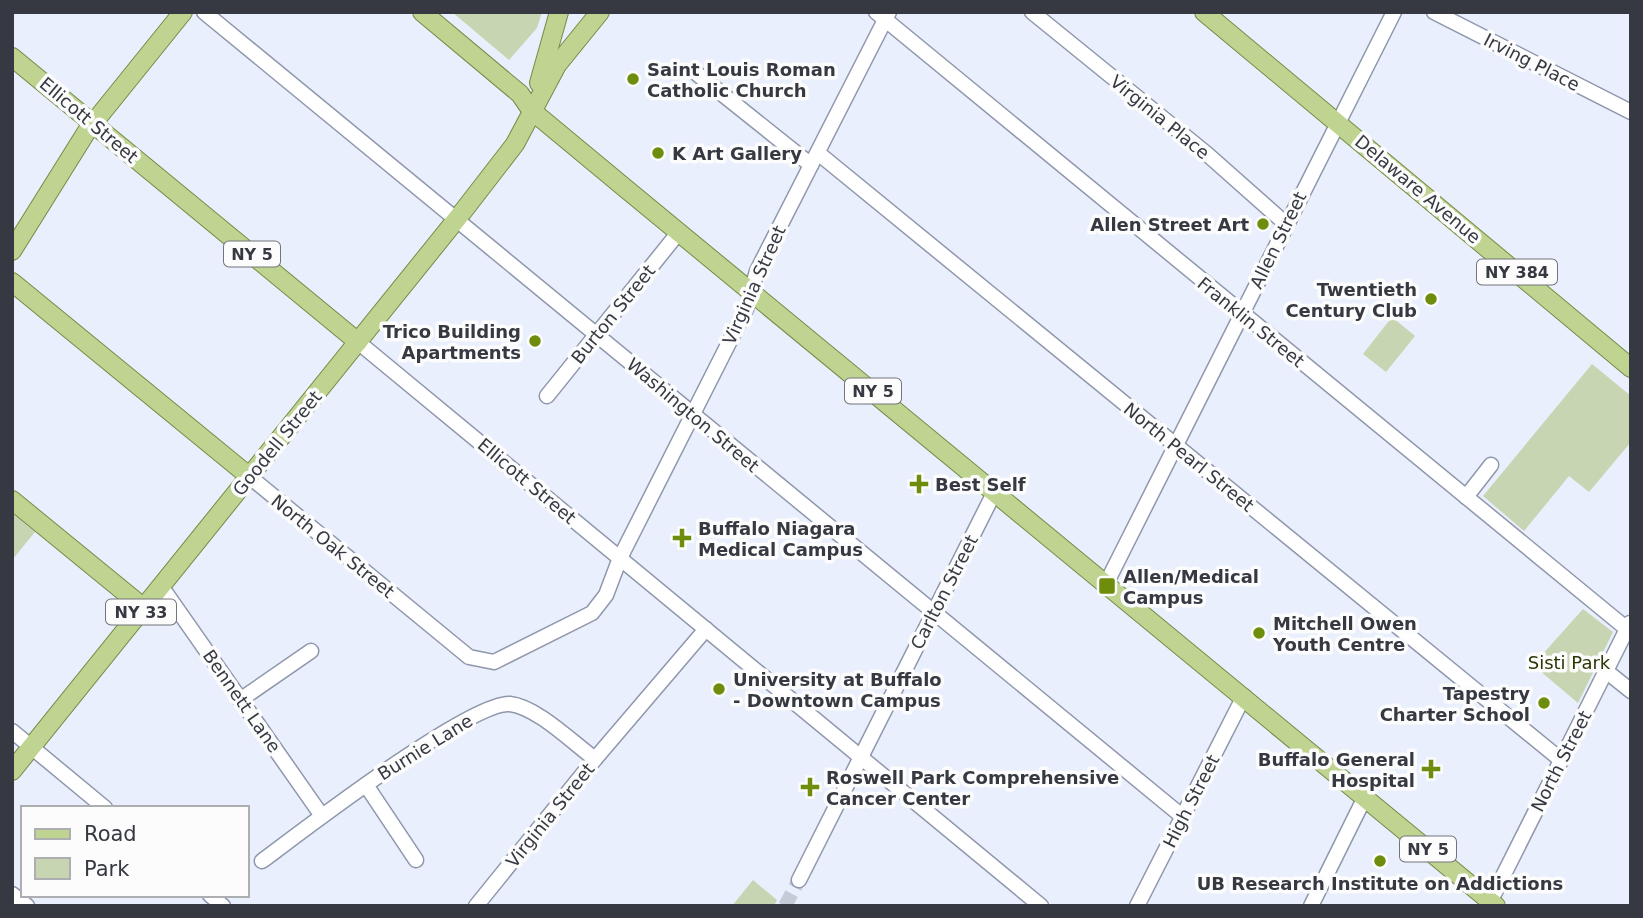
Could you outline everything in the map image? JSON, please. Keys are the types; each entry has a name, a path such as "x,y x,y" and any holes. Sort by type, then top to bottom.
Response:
{"main road":[{"path":"12,251 93,123 183,12"},
{"path":"406,12 512,101 531,110"},
{"path":"422,12 520,94 531,110"},
{"path":"531,110 559,12"},
{"path":"531,110 557,65 600,12"},
{"name":"Delaware Avenue","path":"1204,12 1631,369"},
{"name":"Ellicott Street","path":"12,57 358,342"},
{"name":"Goodell Street","path":"12,771 456,220 514,144 531,110"},
{"name":"NY 5","path":"531,110 1107,582 1492,904"},
{"name":"North Oak Street","path":"12,282 250,477"},
{"path":"12,500 144,608"}],"street":[{"name":"Washington Street","path":"204,12 1183,817"},
{"name":"Virginia Place","path":"1032,12 1207,154 1286,224"},
{"name":"Allen Street","path":"1107,582 1394,12"},
{"name":"Irving Place","path":"1434,12 1631,112"},
{"name":"Virginia Street","path":"620,558 746,309 757,271 883,15"},
{"name":"Franklin Street","path":"883,15 1241,315 1629,625"},
{"name":"North Pearl Street","path":"696,73 814,159 1175,446 1561,760"},
{"name":"Burton Street","path":"547,396 678,232"},
{"name":"Ellicott Street","path":"358,342 1041,906"},
{"path":"1466,497 1491,465"},
{"name":"North Oak Street","path":"250,477 374,580 479,661 494,662 502,659 592,613 606,595 620,558"},
{"name":"Carlton Street","path":"799,880 995,491"},
{"name":"Bennett Lane","path":"162,586 323,816"},
{"name":"North Street","path":"1492,904 1629,625"},
{"name":"Virginia Street","path":"481,900 595,759 706,629"},
{"path":"240,700 312,651"},
{"path":"1606,671 1631,691"},
{"name":"High Street","path":"1137,906 1244,696"},
{"name":"Burnie Lane","path":"262,861 366,785 451,728 484,710 509,704 533,712 595,759"},
{"path":"12,731 103,806"},
{"path":"366,785 416,860"},
{"path":"1311,906 1365,797"},
{"path":"12,894 27,906"},
{"path":"481,900 498,906"}],"green space":[{"path":"452,12 542,12 537,28 509,60"},
{"path":"1392,317 1415,336 1386,372 1363,354"},
{"path":"1592,364 1631,396 1631,442 1589,492 1569,476 1524,531 1483,496"},
{"path":"12,513 35,532 12,560"},
{"name":"Sisti Park","path":"1583,609 1613,632 1578,703 1533,665"},
{"path":"753,880 777,900 774,906 732,906"}],"tunnel":[{"path":"785,906 799,880"}],"place":[{"name":"Saint Louis Roman Catholic Church","path":"633,79"},
{"name":"K Art Gallery","path":"658,153"},
{"name":"Allen Street Art","path":"1263,224"},
{"name":"Twentieth Century Club","path":"1431,299"},
{"name":"Trico Building Apartments","path":"535,341"},
{"name":"Best Self","path":"919,484"},
{"name":"Buffalo Niagara Medical Campus","path":"682,538"},
{"name":"Allen/Medical Campus","path":"1107,586"},
{"name":"Mitchell Owen Youth Centre","path":"1259,633"},
{"name":"University at Buffalo - Downtown Campus","path":"719,689"},
{"name":"Tapestry Charter School","path":"1544,703"},
{"name":"Buffalo General Hospital","path":"1431,769"},
{"name":"Roswell Park Comprehensive Cancer Center","path":"810,787"},
{"name":"UB Research Institute on Addictions","path":"1380,861"}]}
